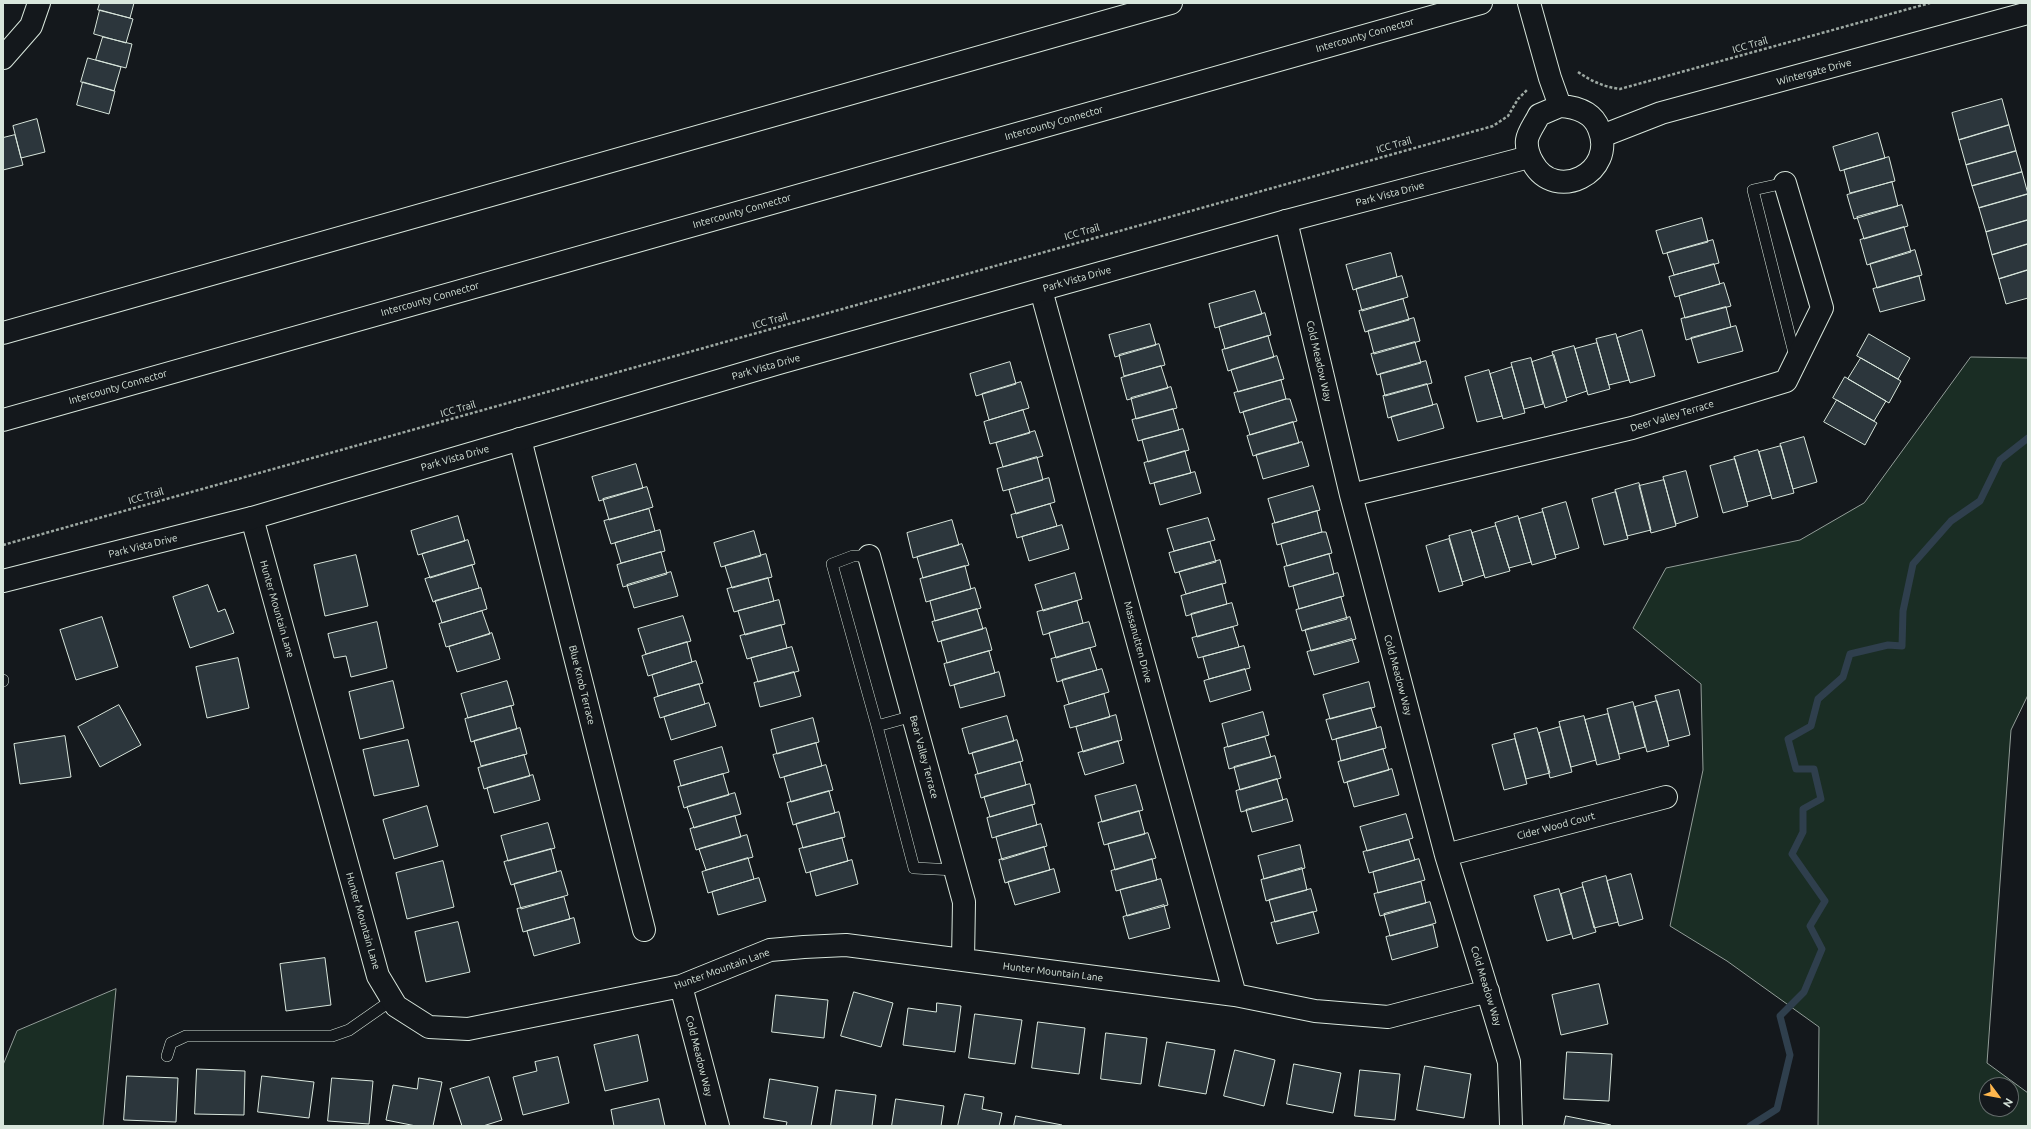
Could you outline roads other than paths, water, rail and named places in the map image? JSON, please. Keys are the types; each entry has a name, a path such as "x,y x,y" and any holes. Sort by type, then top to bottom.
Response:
{"main road":[{"path":"3,58 31,26 39,3"},
{"path":"3,333 1171,3"},
{"name":"Intercounty Connector","path":"3,420 1481,3"},
{"path":"1529,3 1560,106"},
{"name":"Wintergate Drive","path":"1602,136 1661,113 2028,13"},
{"path":"1560,106 1576,107 1589,115 1597,124 1602,136 1603,148 1599,160 1592,171 1576,180 1557,181 1545,177 1536,168 1529,157 1527,139 1539,115 1560,106"},
{"name":"Park Vista Drive","path":"3,581 252,518 520,439 1040,290 1286,221 1529,157"},
{"name":"Deer Valley Terrace","path":"1351,495 1632,428 1786,381 1822,308 1784,183"},
{"name":"Cold Meadow Way","path":"1286,221 1351,495 1446,855 1509,1062 1511,1126"},
{"name":"Massanutten Drive","path":"1040,290 1235,995"},
{"name":"Blue Knob Terrace","path":"520,439 644,930"},
{"name":"Hunter Mountain Lane","path":"252,518 378,976 396,1006 429,1027 468,1029 681,986 770,950 804,946 846,945 1235,995 1315,1011 1388,1017 1488,991"},
{"name":"Bear Valley Terrace","path":"869,556 964,902 964,960"},
{"name":"Cider Wood Court","path":"1446,855 1666,797"},
{"name":"Cold Meadow Way","path":"681,986 718,1126"}],"lane":[{"path":"1784,183 1753,190 1796,361"},
{"path":"869,556 853,556 832,564 877,726 914,868 956,870"},
{"path":"877,726 913,716"},
{"path":"167,1056 171,1043 186,1036 332,1036 349,1030 392,1000"}],"waterway":[{"path":"1750,1126 1777,1109 1790,1055 1780,1016 1804,992 1822,949 1810,926 1825,901 1792,854 1803,832 1803,809 1821,799 1814,769 1796,769 1788,739 1811,726 1818,699 1843,677 1850,654 1888,645 1902,646 1903,611 1913,564 1951,521 1980,501 2000,460 2028,438"}]}
